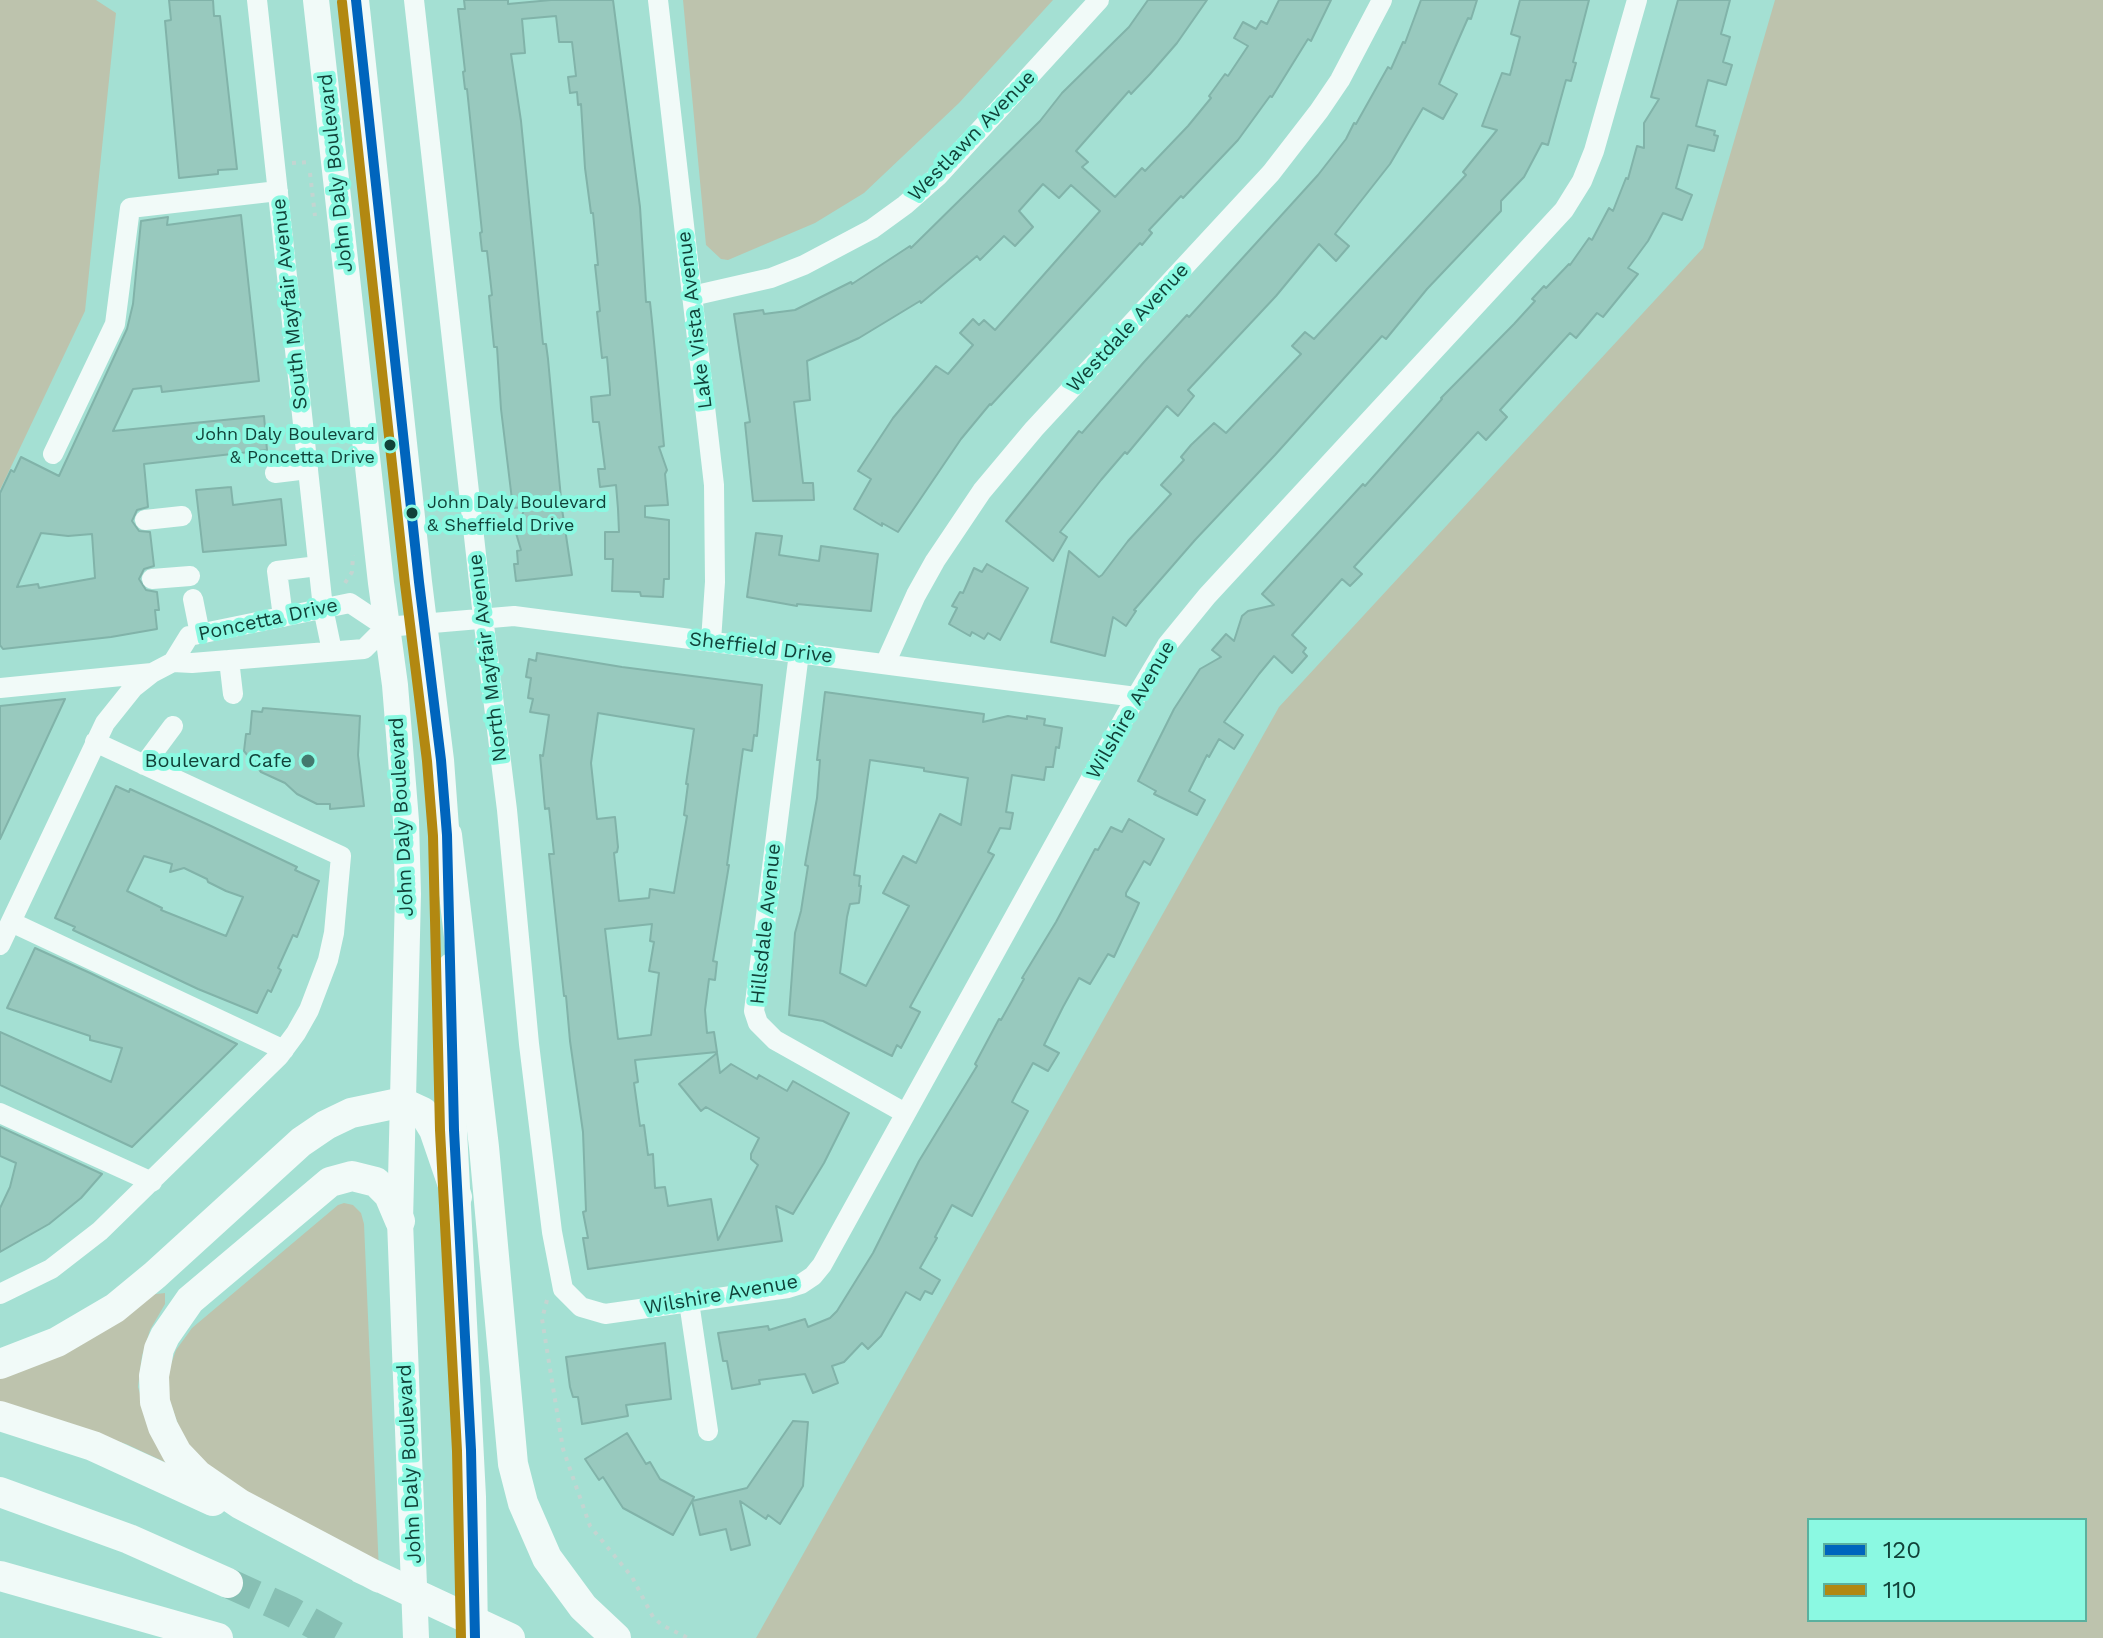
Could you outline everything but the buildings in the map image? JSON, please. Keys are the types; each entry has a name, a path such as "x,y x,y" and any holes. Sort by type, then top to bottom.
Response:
{"highway":[{"path":"447,835 484,1147 513,1464 527,1513 547,1558 583,1607 616,1638"},
{"path":"0,1364 73,1334 115,1308 287,1154 326,1125 363,1109 403,1105 423,1112 431,1122 457,1197"},
{"path":"380,1578 240,1504 198,1475 177,1453 163,1427 155,1402 154,1376 165,1336 190,1300 330,1182 352,1176 376,1182 389,1195 400,1221"},
{"path":"0,1416 113,1455 510,1638"},
{"path":"0,1492 129,1539 228,1583"},
{"path":"0,1576 218,1638"}],"main road":[{"name":"John Daly Boulevard","path":"316,0 395,685 407,864 400,1221 416,1638"},
{"name":"John Daly Boulevard","path":"356,0 447,835 457,1197 471,1450 475,1638"}],"street":[{"name":"South Mayfair Avenue","path":"257,0 318,566 332,651"},
{"name":"North Mayfair Avenue","path":"414,0 507,810 545,1184 563,1289"},
{"name":"Lake Vista Avenue","path":"658,0 714,485 715,566 711,641"},
{"name":"Westlawn Avenue","path":"692,296 771,278 804,265 848,243 905,205 938,176 1099,0"},
{"name":"Westdale Avenue","path":"885,664 935,561 982,491 1034,429 1280,163 1340,80 1382,0"},
{"name":"Wilshire Avenue","path":"563,1289 581,1307 605,1314 788,1288 813,1276 822,1265 1167,645 1207,596 1564,210 1582,181 1594,151 1637,0"},
{"path":"53,454 115,324 130,208 278,191"},
{"path":"275,473 308,469"},
{"path":"145,520 182,516"},
{"path":"283,617 277,571 318,566"},
{"path":"152,579 190,576"},
{"path":"193,599 200,634"},
{"name":"Poncetta Drive","path":"0,945 95,742 119,703 152,673 173,662 364,649 386,627 350,603 189,636 173,662"},
{"name":"Sheffield Drive","path":"386,627 514,616 1136,697"},
{"name":"Hillsdale Avenue","path":"799,653 754,1011 758,1023 775,1040 905,1113"},
{"path":"229,660 233,694"},
{"path":"0,688 152,673"},
{"path":"144,765 173,726"},
{"path":"0,1294 51,1269 100,1231 284,1050 309,1010 328,960 338,903 341,856 95,742"},
{"path":"11,922 284,1050"},
{"path":"0,1113 152,1182"},
{"path":"689,1302 708,1431"}],"path":[{"path":"563,1289 547,1300 542,1319 567,1465 592,1531 632,1577 653,1617 688,1638"}],"green space":[{"path":"0,0 96,0 116,13 85,311 0,490"},
{"path":"683,0 1053,0 959,103 864,193 815,223 728,260 721,259 706,245"},
{"path":"1775,0 2103,0 2103,1638 756,1638 1279,707 1703,248"},
{"path":"344,1203 353,1205 361,1213 364,1224 379,1572 191,1462 164,1384 176,1350 192,1328"},
{"path":"165,1293 165,1304 150,1330 142,1356 138,1387 153,1436 169,1464 126,1444 0,1404 0,1372 147,1295"}],"tunnel":[{"path":"228,1583 290,1611 339,1638"}],"transit line":[{"name":"120","path":"356,0 447,835 454,1130 471,1450 475,1638"},
{"name":"110","path":"342,2 433,836 440,1130 457,1451 461,1638"}],"place":[{"name":"John Daly Boulevard & Poncetta Drive","path":"390,445"},
{"name":"John Daly Boulevard & Sheffield Drive","path":"412,513"},
{"name":"Boulevard Cafe","path":"308,761"}]}
